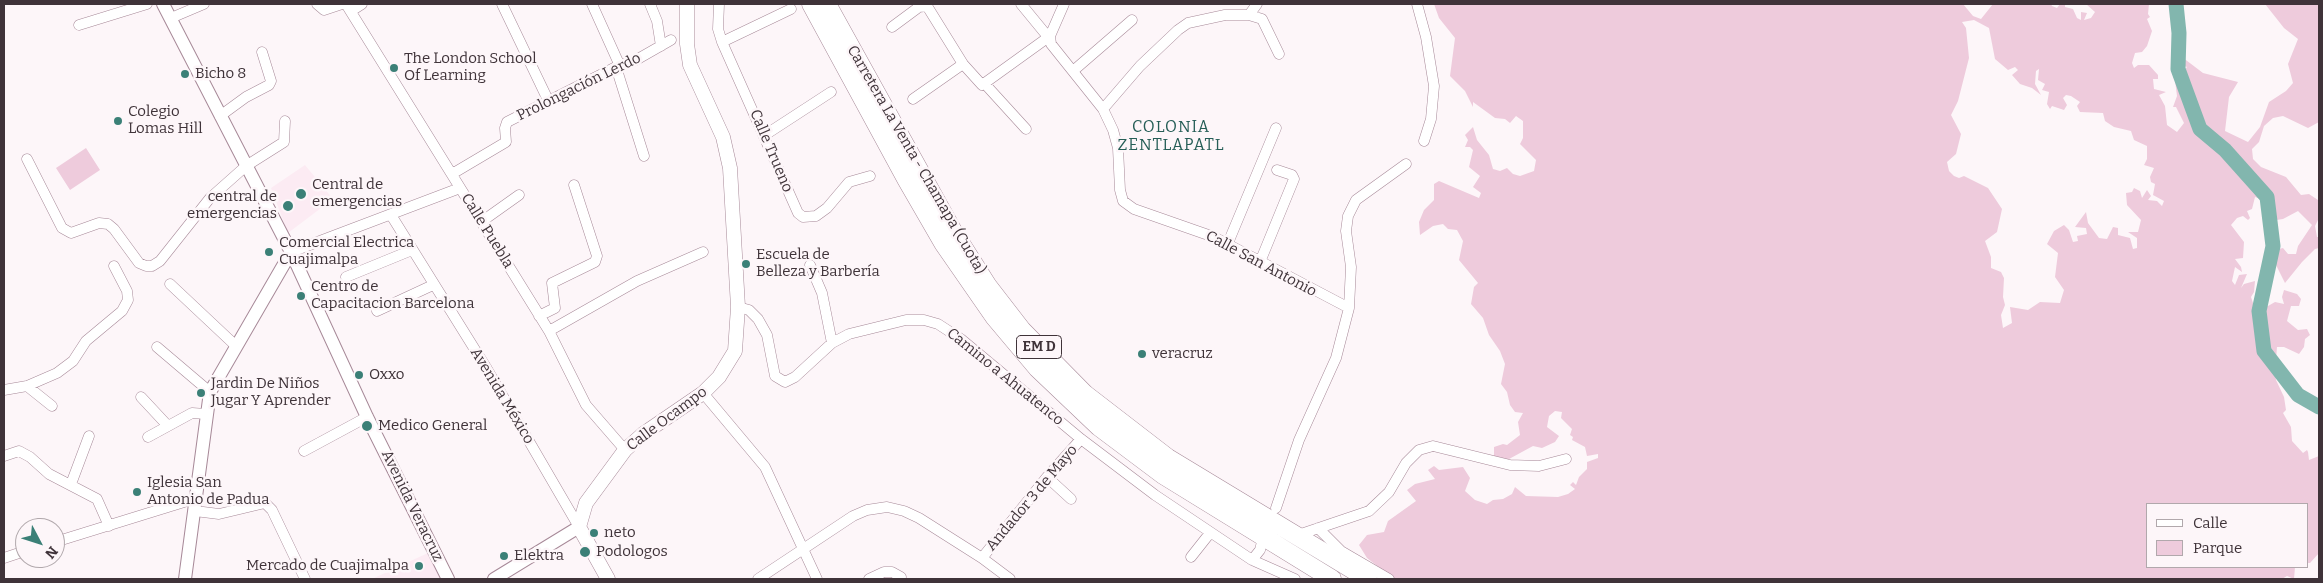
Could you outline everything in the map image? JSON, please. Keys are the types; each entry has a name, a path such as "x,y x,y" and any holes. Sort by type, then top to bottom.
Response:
{"highway":[{"name":"Carretera La Venta - Chamapa (Cuota)","path":"811,4 943,244 994,318 1037,368 1099,426 1163,475 1332,579"},
{"name":"Carretera La Venta - Chamapa (Cuota)","path":"827,4 953,231 988,286 1029,337 1085,394 1168,458 1368,579"}],"main road":[{"name":"Calle Ocampo","path":"579,527 586,504 625,450 643,434 703,393 719,377 735,351 738,307 730,168 723,137 690,65 687,44 687,4"},
{"name":"Avenida México","path":"579,527 608,579"}],"street":[{"path":"79,25 147,4"},
{"name":"Avenida Veracruz","path":"163,4 291,252 368,417 448,579"},
{"path":"171,18 204,4"},
{"path":"317,4 324,10 362,4"},
{"path":"502,4 548,100"},
{"path":"592,4 618,66 644,156"},
{"path":"650,4 657,22 661,46"},
{"name":"Calle Trueno","path":"718,4 718,29 722,42 765,135 787,191 795,207 803,217 809,218 821,214 849,182 870,176"},
{"name":"Calle San Antonio","path":"1021,4 1044,32 1050,36 1055,50 1103,109 1118,148 1120,190 1123,201 1134,209 1228,243 1260,262 1349,308"},
{"path":"985,84 1050,36 1064,4"},
{"path":"1249,15 1257,4"},
{"path":"1417,4 1426,37 1434,86 1431,119 1424,141"},
{"name":"Calle Puebla","path":"347,6 549,331 586,405 625,450"},
{"path":"892,27 919,7 926,6 963,64 980,84 985,84 1026,129"},
{"path":"722,42 791,9"},
{"path":"1103,109 1157,48 1188,23 1225,15 1249,15 1262,18 1279,54"},
{"path":"1073,71 1132,20"},
{"name":"Prolongación Lerdo","path":"452,174 503,145 507,139 505,128 507,122 618,66 636,60 671,40"},
{"path":"220,116 246,97 269,85 271,81 262,52"},
{"path":"913,99 963,64"},
{"path":"765,135 831,92"},
{"path":"27,159 62,228 71,233 99,223 108,224 114,229 139,263 146,266 160,261 210,198 246,166 284,142 285,121"},
{"path":"1228,243 1276,128"},
{"path":"1276,508 1300,440 1336,358 1349,308 1351,266 1346,231 1348,216 1356,200 1406,164"},
{"path":"1260,262 1294,179 1292,175 1277,170"},
{"path":"539,316 555,308 552,283 595,262 597,256 574,185"},
{"path":"185,579 210,392 291,252 460,188"},
{"path":"481,222 519,195"},
{"name":"Avenida México","path":"391,215 487,369 579,527"},
{"path":"346,277 412,250"},
{"path":"549,331 637,281 703,252"},
{"path":"810,265 822,293 832,343"},
{"path":"4,390 28,386 57,373 73,361 86,341 122,311 128,300 127,290 114,266"},
{"path":"170,284 236,346"},
{"path":"378,311 433,285"},
{"name":"Camino a Ahuatenco","path":"738,307 749,310 758,319 767,335 775,376 780,381 788,382 832,343 861,330 906,320 924,320 938,324 961,339 1081,439 1155,495 1252,560 1295,579"},
{"path":"156,348 210,392"},
{"path":"28,386 52,406"},
{"path":"703,393 765,466 817,579"},
{"path":"141,397 168,426"},
{"path":"148,437 192,413 206,414"},
{"path":"304,451 368,417"},
{"path":"71,484 89,436"},
{"name":"Andador 3 de Mayo","path":"982,558 1047,477 1081,439"},
{"path":"1301,534 1369,511 1389,492 1406,463 1419,450 1433,446 1510,465 1539,466 1566,459"},
{"path":"4,456 20,451 50,474 97,499 109,526"},
{"path":"1047,477 1071,499"},
{"path":"65,539 196,504 220,514 265,502 272,510 305,579"},
{"path":"758,579 854,516 867,510 887,507 904,511 919,518 982,558 1010,579"},
{"path":"494,579 579,527"},
{"path":"1318,528 1341,551 1389,579"},
{"path":"1191,556 1210,533"},
{"path":"1252,560 1264,546"},
{"path":"870,579 884,572 892,572 901,577"}],"shaded area":[{"name":"Central de emergencias","path":"305,165 333,199 288,233 271,188"},
{"name":"Mercado de Cuajimalpa","path":"430,552 443,579 372,579"}],"green space":[{"path":"1434,4 1963,4 1973,16 1981,19 1993,4 2051,4 2057,8 2060,4 2065,4 2065,7 2073,9 2077,18 2081,20 2081,12 2087,13 2084,20 2091,18 2095,12 2086,4 2149,4 2148,14 2150,17 2147,19 2152,31 2147,46 2142,52 2135,53 2132,63 2134,68 2138,65 2149,65 2158,75 2158,79 2153,79 2154,89 2166,92 2159,95 2165,106 2167,125 2177,132 2184,123 2176,107 2173,107 2177,96 2175,80 2187,67 2182,65 2178,54 2203,73 2238,82 2229,97 2225,131 2248,142 2260,127 2269,102 2286,91 2293,83 2288,64 2298,39 2284,28 2265,4 2319,4 2319,122 2308,128 2283,116 2273,118 2264,126 2259,142 2252,149 2253,159 2261,167 2286,177 2301,195 2309,194 2318,200 2319,218 2315,226 2317,237 2319,237 2319,248 2315,249 2302,262 2285,283 2274,261 2275,250 2283,248 2288,254 2296,254 2298,246 2312,225 2298,211 2283,219 2270,221 2269,202 2255,197 2252,209 2247,211 2250,218 2248,220 2243,216 2237,218 2231,225 2244,242 2243,258 2235,259 2242,272 2235,267 2232,281 2235,285 2239,275 2247,274 2241,288 2244,284 2255,281 2254,292 2251,297 2255,309 2275,302 2284,304 2282,297 2284,290 2297,294 2301,299 2299,306 2291,306 2287,321 2298,330 2307,329 2310,335 2305,339 2304,347 2299,354 2284,347 2277,347 2275,372 2276,380 2284,397 2286,410 2283,413 2291,427 2292,441 2303,453 2307,450 2309,460 2319,456 2319,553 2308,563 2308,503 2146,503 2146,568 2295,568 2294,579 2287,576 2282,579 1394,579 1367,558 1359,545 1367,535 1384,532 1388,521 1416,501 1407,490 1415,484 1435,479 1428,470 1434,466 1439,470 1463,467 1470,478 1465,491 1475,500 1487,504 1512,494 1515,487 1526,496 1558,497 1568,494 1575,489 1570,485 1573,482 1576,485 1579,477 1587,469 1587,462 1598,458 1598,454 1587,456 1585,447 1572,440 1573,437 1570,435 1572,429 1561,418 1562,412 1555,411 1549,416 1547,427 1559,436 1555,442 1542,448 1533,446 1509,459 1507,464 1494,459 1494,447 1503,444 1507,445 1520,435 1518,422 1523,413 1515,412 1510,405 1507,392 1501,384 1505,364 1500,351 1489,335 1483,318 1471,304 1474,287 1478,283 1459,260 1463,241 1457,230 1448,229 1443,224 1433,226 1420,235 1419,222 1424,210 1434,200 1434,184 1439,181 1479,198 1481,193 1473,187 1480,176 1469,167 1473,150 1470,147 1465,147 1468,140 1465,135 1473,127 1477,140 1489,155 1493,169 1500,171 1507,168 1513,174 1520,176 1534,171 1536,160 1520,144 1523,138 1523,121 1516,116 1510,123 1505,119 1495,118 1473,102 1473,107 1465,91 1450,76 1455,38 1439,18","holes":["1974,20 1989,28 1995,59 2008,70 2015,67 2018,70 2012,75 2020,84 2032,88 2041,95 2035,84 2036,71 2039,69 2038,80 2045,84 2042,90 2049,92 2047,104 2050,109 2052,106 2064,110 2067,105 2063,98 2066,95 2071,96 2080,102 2077,106 2080,112 2103,113 2105,121 2114,127 2131,131 2134,140 2147,146 2147,159 2144,165 2154,168 2150,177 2151,182 2155,184 2153,195 2164,201 2162,206 2157,201 2148,200 2151,196 2147,190 2142,198 2140,191 2134,188 2132,192 2126,193 2127,205 2141,220 2138,232 2128,232 2137,238 2137,248 2133,249 2130,238 2118,235 2118,228 2113,227 2107,239 2099,238 2088,223 2086,212 2075,227 2086,228 2087,234 2077,236 2078,241 2073,242 2069,230 2064,225 2054,231 2047,244 2058,253 2055,277 2064,290 2060,303 2040,302 2028,310 2010,307 2012,323 2003,328 2001,315 2005,305 2003,297 2004,278 2001,272 1991,268 1991,257 1985,241 1997,232 2002,209 1988,188 1964,176 1959,178 1954,176 1949,171 1947,162 1956,154 1961,134 1951,115 1958,101 1969,58 1966,28 1962,22"]},
{"path":"86,148 100,170 70,190 56,168"}],"waterway":[{"path":"2176,4 2179,33 2178,69 2200,129 2225,150 2267,197 2273,246 2259,311 2264,351 2298,395 2319,407"}],"place":[{"name":"The London School Of Learning","path":"394,68"},
{"name":"Bicho 8","path":"185,74"},
{"name":"Colegio Lomas Hill","path":"118,121"},
{"name":"Central de emergencias","path":"301,194"},
{"name":"central de emergencias","path":"288,206"},
{"name":"Comercial Electrica Cuajimalpa","path":"269,252"},
{"name":"Escuela de Belleza y Barbería","path":"746,264"},
{"name":"Centro de Capacitacion Barcelona","path":"301,296"},
{"name":"veracruz","path":"1142,354"},
{"name":"Oxxo","path":"359,375"},
{"name":"Jardin De Niños Jugar Y Aprender","path":"201,393"},
{"name":"Medico General","path":"367,426"},
{"name":"Iglesia San Antonio de Padua","path":"137,492"},
{"name":"neto","path":"594,533"},
{"name":"Podologos","path":"585,552"},
{"name":"Elektra","path":"504,556"},
{"name":"Mercado de Cuajimalpa","path":"419,566"}],"district":[{"name":"COLONIA ZENTLAPATL","path":"1171,137"}]}
